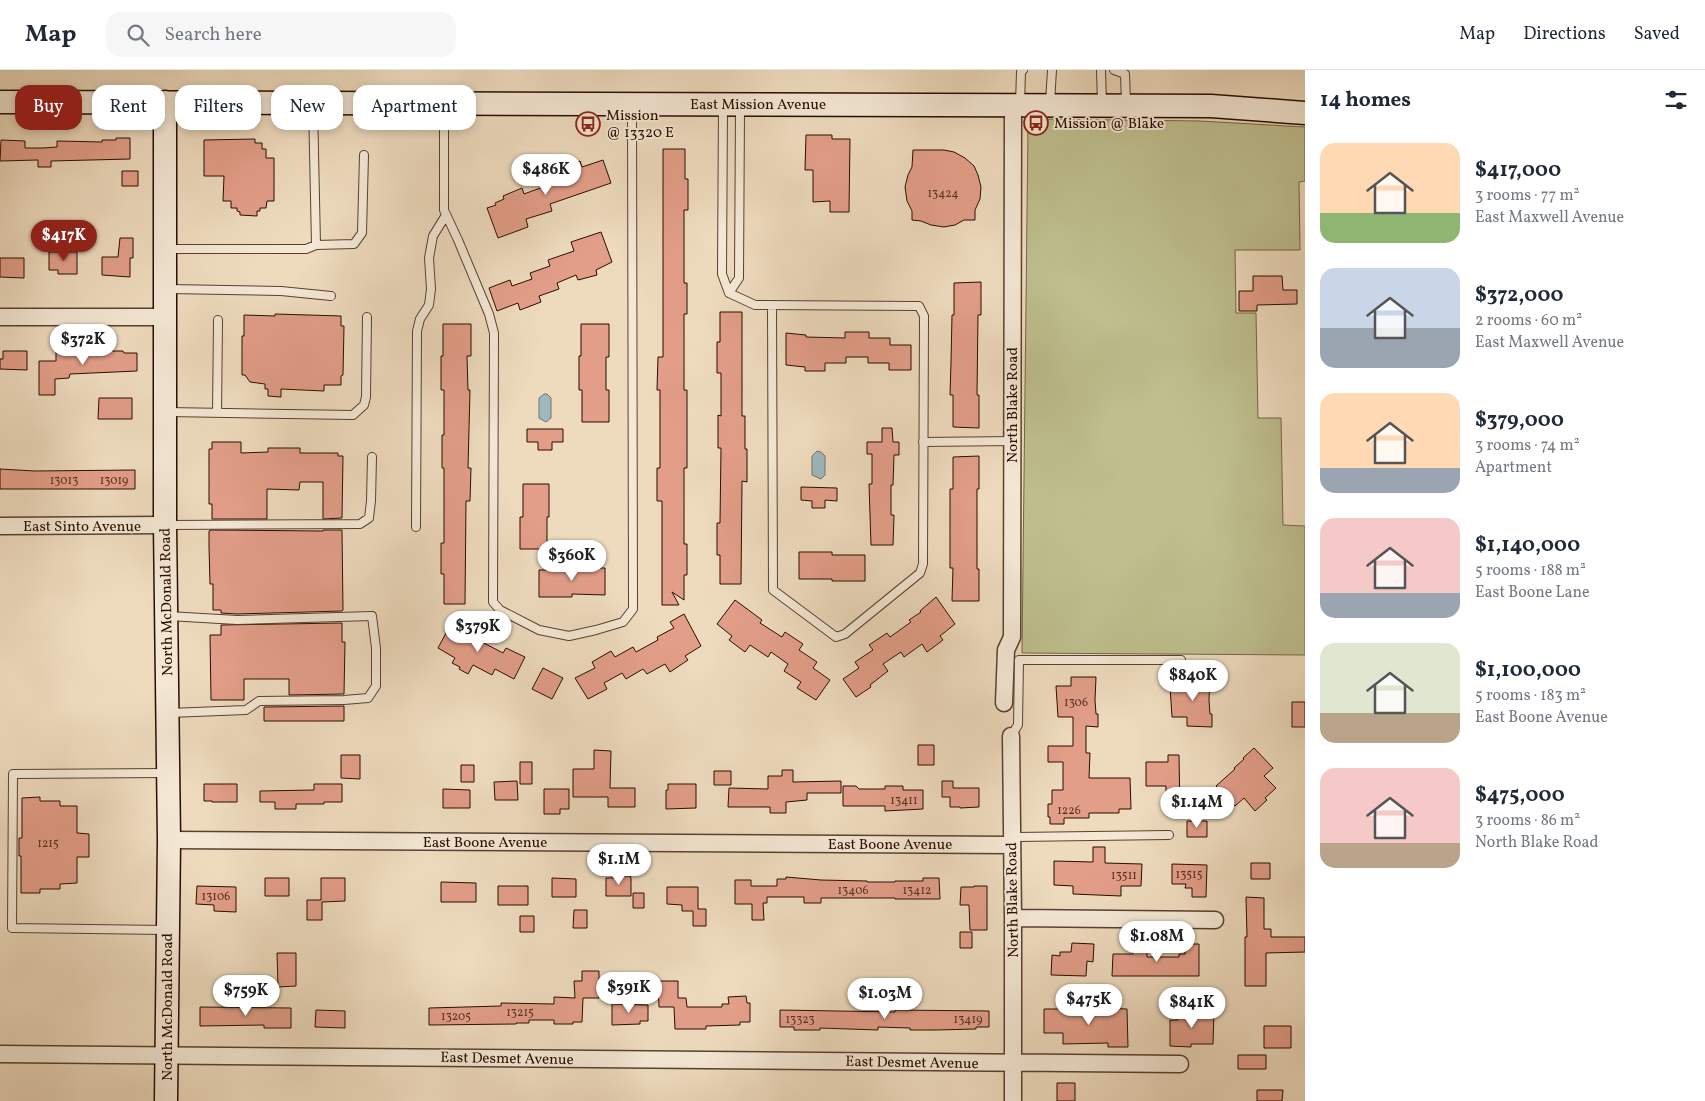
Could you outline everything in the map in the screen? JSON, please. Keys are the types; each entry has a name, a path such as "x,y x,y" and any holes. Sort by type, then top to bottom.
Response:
{"street":[{"name":"East Mission Avenue","path":"0,102 92,102"},
{"name":"East Mission Avenue","path":"165,102 271,102"},
{"name":"North McDonald Road","path":"165,102 165,525 169,840 166,1101"},
{"name":"East Mission Avenue","path":"476,103 1211,106 1305,113"},
{"name":"North Blake Road","path":"1004,703 1006,650 1012,637 1016,106"},
{"path":"0,317 166,317"},
{"name":"East Sinto Avenue","path":"0,526 165,525"},
{"name":"North Blake Road","path":"1011,736 1013,1101"},
{"name":"East Boone Avenue","path":"169,840 1012,841"},
{"path":"1013,918 1215,920"},
{"name":"East Desmet Avenue","path":"0,1054 166,1054 1014,1064"},
{"path":"1014,1064 1180,1064"}],"lane":[{"path":"1016,106 1021,72 1023,70"},
{"path":"1050,106 1052,70"},
{"path":"1101,70 1102,106"},
{"path":"1114,70 1125,74 1126,106"},
{"path":"444,130 444,210 489,314 494,333 493,602 500,610 538,630 569,636 622,622 633,609 632,103"},
{"path":"732,104 722,274 729,292 755,305 772,305 919,306 924,316 923,564 920,573 845,634 836,637 773,590 772,305"},
{"path":"729,292 739,278 732,104"},
{"path":"314,130 316,245"},
{"path":"166,249 306,249 316,245 354,244 362,233 364,155"},
{"path":"416,527 417,330 420,319 429,305 431,289 429,258 433,236 446,215"},
{"path":"166,289 281,291 331,296"},
{"path":"166,412 352,415 364,404 366,397 367,317"},
{"path":"217,413 218,320"},
{"path":"923,442 1012,441"},
{"path":"165,525 360,524 369,518 372,501 372,457"},
{"path":"166,616 237,620 372,616 376,648 376,686 368,698 259,701 246,710 167,713"},
{"path":"1011,736 1018,725 1020,660 1181,660"},
{"path":"168,773 13,774 12,919 12,928 168,930"},
{"path":"1012,841 1169,835"}],"green space":[{"path":"1038,119 1200,121 1305,127 1305,181 1299,182 1300,250 1235,250 1236,313 1256,313 1258,418 1281,418 1283,525 1305,526 1305,655 1022,653 1028,129 1031,129 1033,123"}],"water":[{"path":"544,394 551,398 551,418 546,422 539,418 539,398"},
{"path":"817,451 825,456 825,475 821,479 812,475 812,456"}],"building":[{"path":"806,135 832,135 832,139 850,139 849,212 830,212 830,201 813,202 813,170 805,170"},
{"path":"116,138 130,138 130,159 51,161 51,167 38,167 38,160 0,161 1,140 25,141 25,148 43,148 57,147 57,141 102,142 102,140 116,140"},
{"path":"255,139 255,143 262,143 262,149 266,149 266,158 274,158 274,201 267,201 266,208 260,208 260,211 257,211 257,216 240,215 237,208 231,208 231,201 223,201 224,176 204,176 204,140"},
{"path":"663,149 685,149 685,179 688,179 688,210 684,210 684,283 687,283 687,314 684,314 684,390 687,390 687,468 684,468 684,544 687,544 687,575 684,575 684,600 672,592 679,605 662,605 662,501 657,501 657,468 660,468 660,390 657,390 658,357 663,357"},
{"path":"913,150 944,150 954,152 974,166 981,187 980,199 975,210 975,220 964,220 955,225 944,227 912,220 912,211 907,201 905,187 912,167"},
{"path":"603,160 611,183 550,204 552,211 526,219 528,227 498,238 487,208 496,205 495,203 504,199 503,196 522,188 524,194 543,187 542,182 561,174 559,168 580,161 582,167"},
{"path":"122,171 138,171 138,186 122,186"},
{"path":"601,232 612,262 596,270 597,275 578,280 576,275 557,283 559,289 539,296 541,302 520,310 518,303 497,311 489,288 510,280 512,286 532,279 530,273 550,266 548,260 574,251 571,242"},
{"path":"120,238 133,238 133,258 130,258 130,277 102,275 102,257 118,257"},
{"path":"49,252 77,252 77,274 58,274 58,270 49,270"},
{"path":"0,258 24,258 24,278 0,277"},
{"path":"1253,276 1282,276 1283,290 1297,290 1297,304 1257,305 1257,311 1239,311 1239,291 1253,291"},
{"path":"981,282 981,315 978,315 977,395 979,395 979,428 953,427 953,395 950,395 954,283"},
{"path":"720,312 742,312 742,416 745,416 747,482 742,481 741,584 720,584 720,555 717,555 717,523 720,523 721,448 718,448 718,415 721,416 721,373 717,373 717,342 720,342"},
{"path":"275,314 341,316 341,326 344,326 341,385 324,385 324,391 281,389 281,397 268,396 268,389 265,389 265,384 250,382 245,375 242,375 244,315 275,316"},
{"path":"443,324 471,324 471,356 467,356 468,390 470,390 468,468 471,468 470,501 466,501 465,604 444,604 444,574 441,574 441,543 444,543 442,435 444,435 444,390 441,390"},
{"path":"581,324 609,324 606,390 609,390 609,422 582,422 582,390 579,390"},
{"path":"845,332 869,332 869,338 890,338 890,345 911,345 911,370 889,370 889,363 868,363 868,357 846,357 846,363 825,363 825,371 805,371 805,367 786,365 786,333 806,335 806,337 845,338"},
{"path":"3,351 27,351 27,370 0,369 0,359 3,359"},
{"path":"56,351 123,351 124,353 137,353 137,371 70,374 69,378 55,379 55,395 39,395 39,361 56,361"},
{"path":"99,398 132,398 132,419 98,419"},
{"path":"882,428 892,428 893,442 899,442 899,455 894,455 893,485 891,485 891,515 894,515 893,545 871,545 869,484 872,484 872,454 867,454 867,442 882,442"},
{"path":"527,429 563,429 563,442 552,442 552,450 538,450 538,442 527,442"},
{"path":"212,442 241,442 241,453 268,452 268,448 300,448 300,453 338,453 338,456 343,456 342,518 323,519 323,482 300,482 299,490 267,489 267,519 212,519 212,504 209,504 209,449 212,449"},
{"path":"979,456 977,569 979,569 979,601 952,601 953,568 950,568 950,489 953,489 953,457"},
{"path":"0,469 35,471 135,470 135,489 0,489"},
{"path":"523,484 549,484 547,549 520,549 520,517 523,517"},
{"path":"801,487 837,488 837,501 825,500 825,508 812,508 812,501 801,500"},
{"path":"342,530 343,610 237,614 221,613 221,610 213,610 213,584 210,584 209,546 209,531"},
{"path":"799,552 865,555 865,581 799,579"},
{"path":"572,568 605,568 605,595 572,594 572,597 539,597 539,570 572,570"},
{"path":"936,597 955,624 940,636 943,640 927,652 922,644 904,657 901,652 883,664 888,671 870,685 871,687 856,697 843,679 859,668 855,662 873,650 869,645 887,633 890,637 911,622 909,620 921,612"},
{"path":"735,600 762,620 760,623 782,637 785,632 803,644 799,650 817,662 813,668 830,680 816,700 797,688 801,682 784,671 788,664 771,652 768,657 750,645 745,652 729,640 732,636 717,624"},
{"path":"684,614 701,646 685,656 688,660 670,672 665,664 647,674 643,669 626,679 622,673 604,683 607,689 588,699 575,678 595,668 592,662 611,651 615,657 633,647 636,652 658,640 657,637 674,628 670,622"},
{"path":"454,618 467,625 464,631 481,639 480,641 503,653 506,648 525,657 514,679 495,669 492,675 473,665 468,674 452,663 455,658 438,648"},
{"path":"342,623 342,642 345,642 344,694 289,695 289,679 244,679 244,700 211,700 210,635 221,635 221,625"},
{"path":"543,668 563,678 552,699 532,689"},
{"path":"1071,677 1096,677 1095,700 1098,727 1086,726 1086,753 1090,753 1089,778 1130,778 1131,809 1119,809 1119,813 1089,813 1089,818 1064,818 1064,824 1050,824 1048,804 1052,804 1052,790 1063,790 1063,762 1048,762 1048,746 1073,746 1073,717 1058,717 1056,686 1071,686"},
{"path":"1185,677 1210,677 1209,700 1212,727 1187,726 1187,717 1172,717 1170,686 1185,686"},
{"path":"1292,702 1305,702 1305,727 1292,727"},
{"path":"344,706 344,721 264,721 264,707"},
{"path":"918,745 934,745 934,765 918,765"},
{"path":"1254,748 1273,768 1264,776 1276,788 1255,811 1244,798 1235,806 1216,786"},
{"path":"594,750 611,751 610,788 635,788 635,807 608,807 608,797 573,797 573,769 594,769"},
{"path":"341,755 360,755 360,779 341,778"},
{"path":"1168,755 1179,755 1180,812 1166,812 1166,786 1146,786 1146,762 1168,762"},
{"path":"520,762 532,762 532,784 520,784"},
{"path":"461,765 474,765 474,782 461,782"},
{"path":"782,770 793,770 793,782 841,781 841,793 807,793 807,800 786,802 786,813 770,813 770,807 728,807 729,788 768,789 768,776 782,776"},
{"path":"714,771 731,771 731,785 714,785"},
{"path":"517,781 518,800 495,800 494,782"},
{"path":"942,781 953,781 953,788 979,788 979,807 950,807 950,797 942,797"},
{"path":"204,784 237,784 237,802 204,801"},
{"path":"314,784 342,784 342,802 296,804 296,809 275,809 275,802 260,802 260,791 314,790"},
{"path":"668,784 696,784 696,808 666,809 666,790 668,790"},
{"path":"843,786 856,786 859,789 885,789 885,786 903,786 903,790 923,790 923,809 885,811 885,806 843,806"},
{"path":"443,789 470,790 470,808 443,808"},
{"path":"544,789 569,789 569,809 560,809 560,814 544,814"},
{"path":"40,797 40,801 60,801 60,806 77,806 77,833 89,834 89,857 77,857 77,883 60,884 60,889 40,889 40,893 21,893 19,838 22,838 22,798"},
{"path":"1187,821 1207,821 1207,837 1187,837"},
{"path":"1093,847 1105,847 1105,863 1142,864 1141,886 1121,886 1121,896 1073,894 1073,886 1054,885 1054,861 1093,862"},
{"path":"1251,863 1270,863 1270,879 1251,879"},
{"path":"1172,864 1207,865 1206,897 1192,897 1192,888 1185,888 1186,884 1172,884"},
{"path":"617,876 630,876 631,896 606,896 606,878 617,878"},
{"path":"786,877 867,882 923,881 923,878 939,878 940,899 821,898 821,903 804,903 804,897 767,897 767,903 763,903 764,920 752,920 752,904 735,904 735,880 751,880 751,886 777,886 777,879 786,879"},
{"path":"265,878 289,878 289,896 265,896"},
{"path":"321,878 345,878 345,901 322,902 322,920 307,920 307,900 321,900"},
{"path":"552,878 576,879 576,897 552,897"},
{"path":"441,882 476,883 476,902 441,902"},
{"path":"197,886 236,887 236,912 214,911 214,905 196,904"},
{"path":"498,886 528,886 528,905 498,905"},
{"path":"987,886 987,930 970,930 969,905 960,905 961,887"},
{"path":"667,887 698,887 698,909 706,909 706,926 693,926 693,911 682,911 682,905 667,904"},
{"path":"633,893 644,893 644,908 633,908"},
{"path":"1246,897 1264,898 1264,929 1271,929 1271,937 1305,937 1305,952 1266,953 1266,986 1245,986"},
{"path":"574,910 587,910 587,928 573,928"},
{"path":"520,916 534,916 534,932 520,932"},
{"path":"960,932 972,932 972,948 960,948"},
{"path":"1072,943 1094,944 1093,962 1087,961 1086,976 1051,975 1052,955 1060,956 1060,952 1071,952"},
{"path":"1185,944 1199,944 1199,976 1112,976 1113,954 1133,954 1133,945 1147,945 1147,957 1179,957 1179,954 1185,954"},
{"path":"277,953 296,953 296,986 278,987"},
{"path":"582,971 599,971 599,998 583,998 582,1022 554,1024 554,1020 529,1020 529,1023 516,1024 429,1025 429,1008 501,1006 501,1003 554,1004 554,997 575,998 574,981 582,981"},
{"path":"658,981 678,981 678,998 686,998 687,1007 722,1007 722,1004 729,1004 728,997 746,996 747,1003 750,1003 750,1022 740,1022 740,1025 706,1026 706,1029 675,1029 674,1007 659,1007"},
{"path":"612,1004 648,1005 648,1021 640,1021 640,1024 612,1025"},
{"path":"200,1007 291,1008 291,1028 264,1028 264,1025 200,1026"},
{"path":"1044,1009 1127,1009 1128,1047 1108,1047 1108,1043 1063,1044 1063,1033 1044,1033"},
{"path":"316,1010 345,1011 345,1028 315,1027"},
{"path":"780,1010 989,1011 989,1027 936,1030 878,1027 878,1030 820,1028 820,1030 794,1030 794,1027 780,1027"},
{"path":"1178,1011 1214,1013 1213,1044 1191,1044 1191,1047 1170,1046 1170,1020 1178,1020"},
{"path":"1264,1026 1291,1026 1291,1048 1264,1048"},
{"path":"1238,1055 1266,1055 1266,1069 1238,1069"},
{"path":"1057,1083 1075,1083 1075,1101 1057,1101"},
{"path":"1257,1090 1283,1090 1282,1101 1257,1101"}],"place":[{"name":"Mission @ Blake","path":"1036,123"},
{"name":"Mission @ 13320 E","path":"588,124"}]}
